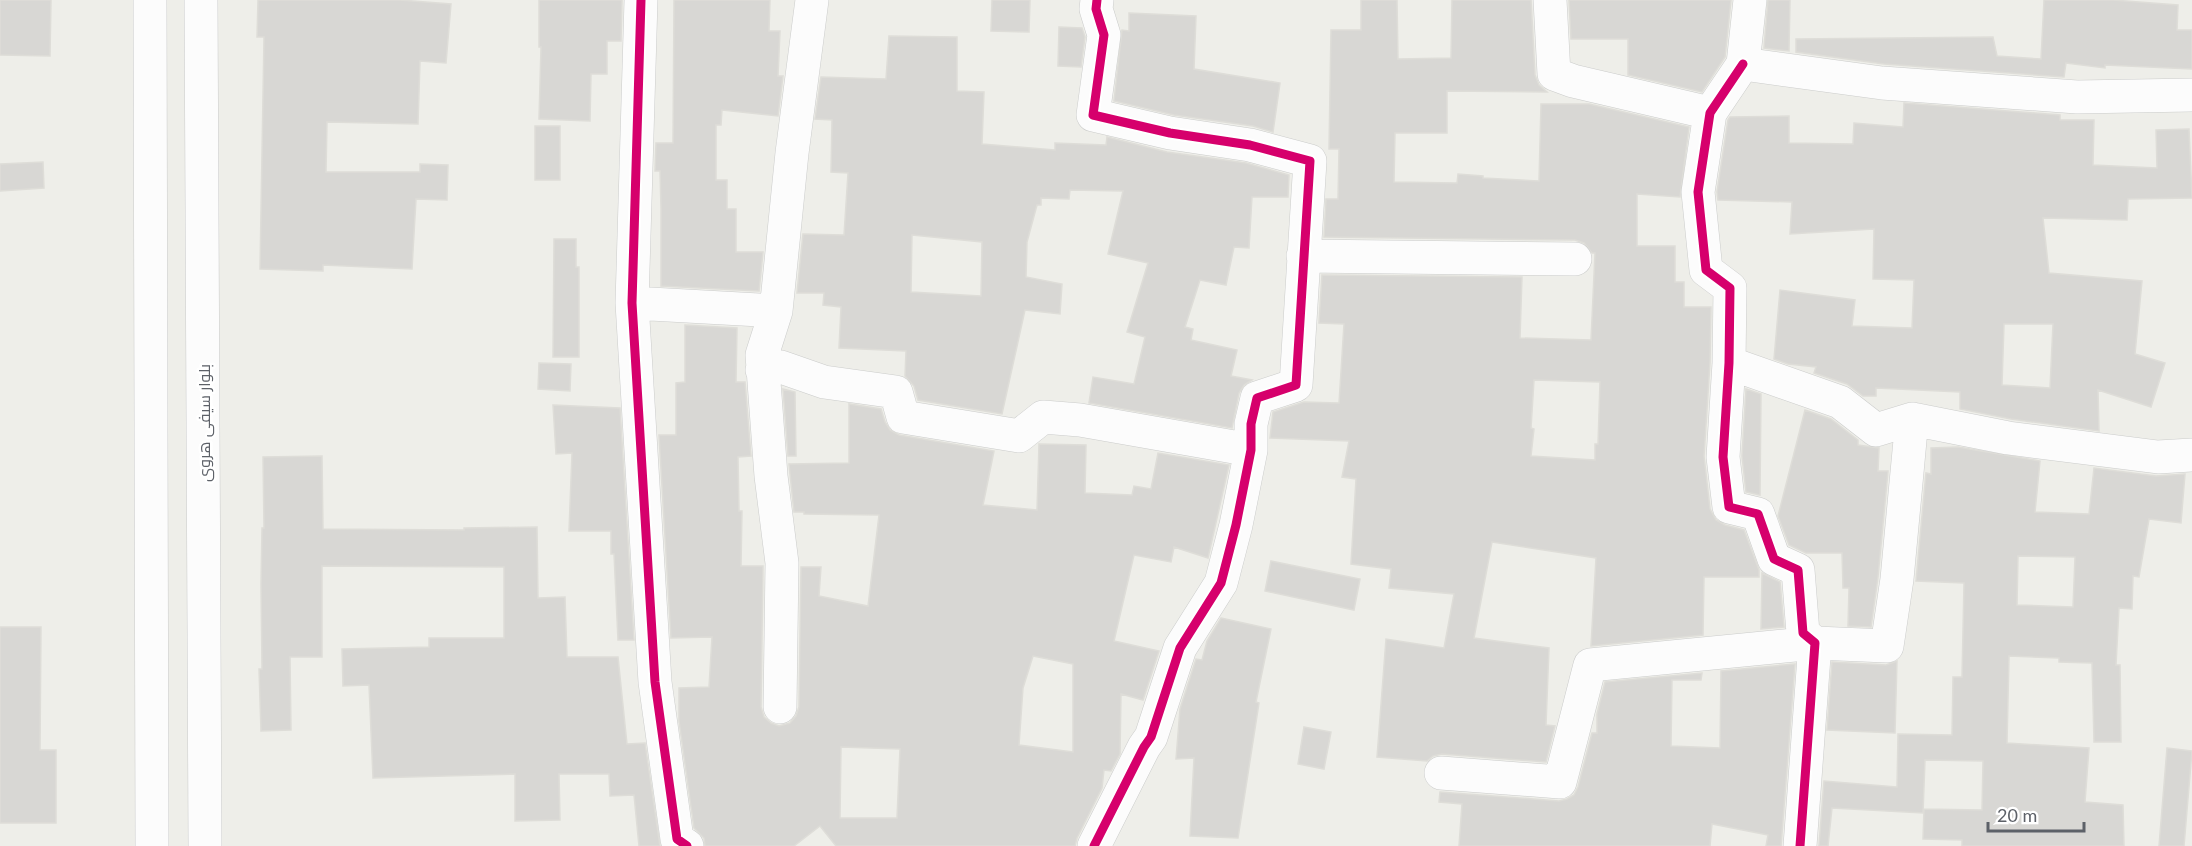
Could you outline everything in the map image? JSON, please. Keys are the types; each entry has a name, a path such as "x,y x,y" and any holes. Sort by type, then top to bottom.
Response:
{"street":[{"path":"150,0 152,846"},
{"name":"بلوار سیفی هروی","path":"201,0 205,846"},
{"path":"641,0 632,303 655,682 680,844"},
{"path":"780,707 782,563 771,476 762,355 776,311 792,153 812,0"},
{"path":"1097,0 1096,9 1104,35 1094,115 1170,133 1250,145 1310,161 1296,384 1257,398 1251,424 1251,450 1236,525 1221,583 1180,648 1151,737 1097,845"},
{"path":"1550,0 1554,74 1573,81 1710,113"},
{"path":"1750,0 1743,64 1710,113 1698,192 1706,270 1730,288 1729,363 1723,457 1729,507 1758,513 1774,559 1798,570 1803,633 1815,643"},
{"path":"1743,64 1882,83 2066,96 2192,95"},
{"path":"1303,256 1575,259"},
{"path":"632,303 776,311"},
{"path":"1729,363 1840,402 1876,430 1912,419 2020,439 2158,456 2192,455"},
{"path":"762,370 780,367 824,382 896,392 903,417 1019,436 1043,417 1080,420 1251,450"},
{"path":"1441,773 1560,782 1590,666 1815,643 1887,646 1897,579 1912,419"},
{"path":"1800,846 1815,643"}],"building":[{"path":"0,0 51,0 50,56 0,55"},
{"path":"258,0 400,0 451,4 446,63 420,61 418,124 327,122 326,172 420,172 420,164 448,165 447,200 416,199 412,269 323,265 323,271 260,269 264,37 257,37"},
{"path":"539,0 622,0 621,41 607,41 607,74 591,74 590,121 539,119 541,47 539,47"},
{"path":"674,0 770,0 769,31 780,31 778,76 783,76 778,116 722,110 721,125 716,125 716,180 727,180 727,209 736,209 736,252 763,252 759,291 661,286 660,171 655,171 656,143 673,143"},
{"path":"992,0 1030,0 1029,32 991,31"},
{"path":"1361,0 1397,0 1398,59 1451,58 1452,0 1531,0 1535,75 1539,85 1547,92 1447,91 1447,133 1395,133 1394,182 1457,183 1458,174 1483,176 1483,178 1539,181 1541,104 1589,104 1689,127 1680,197 1637,194 1637,246 1675,246 1675,282 1684,282 1684,307 1711,307 1704,456 1710,509 1716,520 1744,530 1759,570 1759,577 1704,577 1703,635 1591,646 1596,558 1492,542 1474,638 1549,648 1546,725 1555,726 1546,762 1442,754 1433,756 1427,761 1377,757 1386,639 1444,648 1454,594 1389,588 1391,569 1351,564 1356,479 1342,477 1349,441 1270,438 1273,412 1304,402 1339,403 1344,324 1319,323 1322,275 1522,277 1520,338 1591,340 1595,253 1592,253 1584,243 1575,240 1324,237 1326,199 1338,199 1339,149 1329,149 1331,30 1361,30","holes":["1534,380 1600,382 1598,444 1595,444 1595,460 1531,456 1534,429 1531,428"]},
{"path":"1569,0 1731,0 1725,57 1702,92 1628,75 1628,39 1571,39"},
{"path":"1768,0 1790,0 1789,51 1764,48"},
{"path":"2044,0 2113,0 2178,5 2177,30 2192,30 2192,69 2105,65 2105,68 2066,63 2064,77 1884,64 1796,52 1796,39 1993,37 1997,56 2041,59"},
{"path":"1129,13 1196,16 1194,69 1280,83 1273,132 1253,126 1174,115 1114,101 1122,30 1129,31"},
{"path":"1059,27 1082,28 1085,37 1081,67 1058,66"},
{"path":"889,36 957,37 957,91 984,92 982,144 1055,150 1055,143 1106,145 1107,137 1167,152 1246,163 1289,175 1288,197 1252,197 1249,248 1234,247 1226,285 1200,280 1185,327 1193,329 1191,340 1237,350 1231,376 1252,380 1244,385 1239,393 1232,428 1089,403 1093,377 1134,384 1145,337 1127,332 1148,263 1108,254 1123,191 1070,190 1069,199 1041,198 1041,205 1037,205 1027,242 1026,277 1062,284 1060,314 1025,310 1002,414 918,400 914,386 905,376 906,351 839,348 841,307 823,305 824,293 797,293 803,234 844,235 848,173 831,172 832,120 815,119 821,77 886,79","holes":["912,235 982,242 981,296 911,292"]},
{"path":"1904,103 2060,115 2060,120 2094,120 2093,165 2157,168 2156,130 2189,129 2192,198 2128,199 2127,220 2043,218 2049,273 2142,281 2135,354 2165,363 2151,407 2098,390 2099,431 2011,419 1960,409 1960,392 1876,388 1876,396 1863,396 1847,384 1814,373 1816,367 1788,364 1774,359 1780,290 1855,300 1852,326 1912,328 1914,280 1873,279 1874,229 1790,234 1792,202 1718,200 1717,192 1728,120 1730,117 1789,116 1789,143 1853,144 1854,123 1903,127","holes":["2004,324 2053,324 2050,388 2002,385"]},
{"path":"535,126 560,126 560,180 535,180"},
{"path":"43,162 44,188 0,191 0,164"},
{"path":"554,239 576,239 576,267 579,267 579,357 553,357"},
{"path":"685,325 737,328 736,382 745,382 751,456 738,457 739,511 742,511 741,566 763,566 761,707 764,717 779,726 790,723 799,707 801,567 821,567 819,596 868,606 879,515 794,512 789,464 849,463 849,404 881,409 890,430 899,435 994,451 983,505 1037,510 1039,444 1086,445 1085,493 1132,495 1134,486 1151,489 1158,453 1229,465 1208,558 1174,547 1171,562 1134,555 1114,641 1159,651 1143,700 1121,694 1120,754 1111,771 1104,770 1102,788 1075,846 836,846 820,826 794,846 705,846 704,838 694,828 679,721 679,688 709,687 712,637 671,638 659,435 676,435 676,383 685,382","holes":["1033,656 1073,664 1073,752 1019,745 1023,688","841,747 900,749 897,818 840,818"]},
{"path":"539,363 571,364 570,391 538,389"},
{"path":"783,389 795,392 796,456 788,456"},
{"path":"1746,389 1761,394 1760,495 1746,492 1742,456"},
{"path":"553,405 620,408 634,640 618,640 611,531 569,531 572,453 556,454"},
{"path":"1805,410 1831,419 1858,440 1858,445 1879,448 1878,471 1888,471 1871,627 1848,626 1849,588 1843,588 1842,553 1806,553 1789,545 1778,516"},
{"path":"1958,447 2040,461 2035,512 2089,514 2094,468 2156,476 2185,474 2181,523 2149,519 2139,577 2133,576 2132,609 2119,608 2116,665 2120,665 2121,742 2094,742 2092,663 2059,662 2059,658 2009,656 2007,743 2089,748 2085,802 2123,805 2124,846 1962,846 1962,840 1923,839 1924,809 1982,810 1983,761 1925,760 1923,813 1832,808 1828,846 1819,846 1824,781 1897,787 1898,734 1952,735 1953,677 1962,677 1964,583 1916,581 1926,473 1931,474 1931,448","holes":["2018,556 2075,557 2073,607 2017,605"]},
{"path":"322,456 323,529 464,530 464,528 537,527 538,598 565,597 567,657 618,657 627,744 645,743 660,846 639,846 634,795 610,796 609,774 559,774 560,820 515,821 515,774 373,778 369,685 343,686 342,649 429,647 429,638 504,638 504,567 322,566 322,657 290,657 291,730 261,731 259,669 262,669 263,457"},
{"path":"1271,561 1360,579 1354,610 1265,591"},
{"path":"1762,573 1780,582 1784,627 1761,629"},
{"path":"1221,618 1271,629 1256,702 1259,703 1238,838 1190,836 1194,758 1176,759 1180,709 1196,659 1202,660 1207,641"},
{"path":"0,627 41,627 40,750 56,750 56,823 0,823"},
{"path":"1897,661 1895,733 1827,730 1832,662 1886,665"},
{"path":"1795,664 1781,846 1766,846 1768,835 1712,824 1710,846 1459,846 1462,804 1439,802 1440,792 1559,801 1574,795 1592,733 1597,733 1597,714 1605,682 1702,673 1701,680 1672,680 1671,746 1720,748 1721,671"},
{"path":"1304,727 1331,732 1324,769 1298,764"},
{"path":"2167,748 2192,751 2184,846 2159,846"}],"cycle path":[{"path":"641,0 632,303 655,682 677,839 687,846"},
{"path":"1094,846 1151,737 1180,648 1221,583 1236,525 1251,450 1251,424 1257,398 1296,385 1310,161 1250,145 1170,133 1093,115 1104,35 1096,9 1097,0"},
{"path":"1743,64 1710,113 1698,192 1706,270 1730,288 1729,363 1723,457 1729,507 1758,514 1774,559 1798,570 1803,633 1815,643 1800,846"}]}
